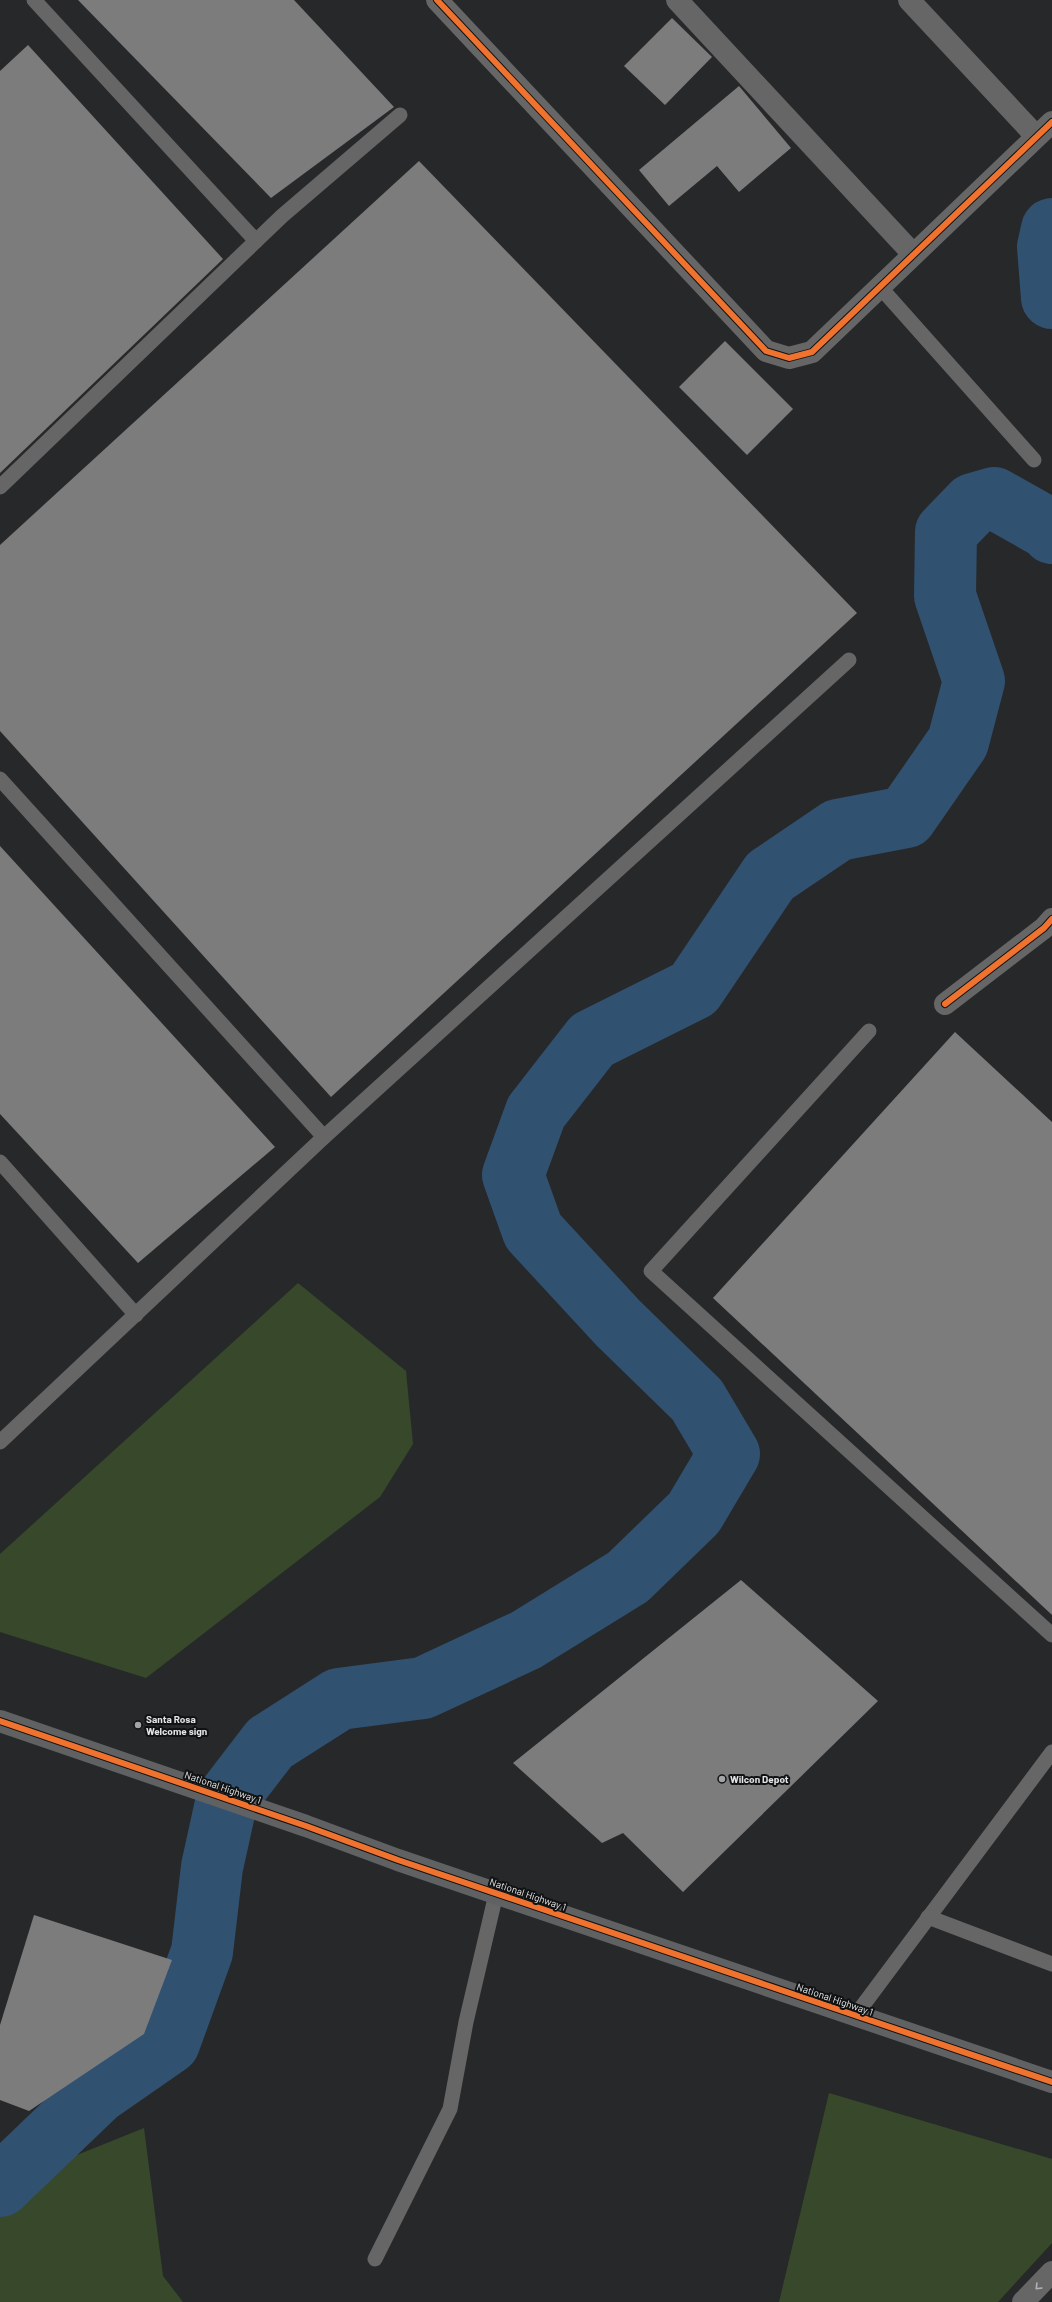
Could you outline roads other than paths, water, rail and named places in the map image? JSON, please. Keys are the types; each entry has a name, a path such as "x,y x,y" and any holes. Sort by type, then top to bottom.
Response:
{"highway":[{"name":"National Highway 1","path":"0,1721 306,1826 496,1894 1052,2082"}],"street":[{"path":"437,0 766,351 789,358 812,352 1044,129 909,0"},
{"path":"677,0 913,254"},
{"path":"945,1004 1049,928"},
{"path":"1023,2302 1052,2272"}],"lane":[{"path":"34,0 256,241"},
{"path":"0,487 256,241 400,116"},
{"path":"880,287 1034,460"},
{"path":"0,1442 324,1137 849,660"},
{"path":"0,779 324,1137"},
{"path":"869,1031 651,1272 1052,1635"},
{"path":"0,1162 136,1315"},
{"path":"855,2016 1052,1752"},
{"path":"375,2259 450,2109 466,2022 496,1894"},
{"path":"928,1917 1052,1964"}],"waterway":[{"path":"1052,229 1048,247 1052,298"},
{"path":"0,2186 97,2093 169,2043 202,1952 212,1867 227,1799 270,1743 339,1699 423,1688 526,1640 628,1577 694,1513 729,1454 697,1400 618,1323 533,1231 513,1175 536,1112 592,1040 694,989 770,876 838,830 906,817 958,742 974,681 945,596 946,532 973,504 994,498 1049,529 1052,533"}],"place":[{"name":"Santa Rosa Welcome sign","path":"138,1725"},
{"name":"Wilcon Depot","path":"722,1779"}]}
